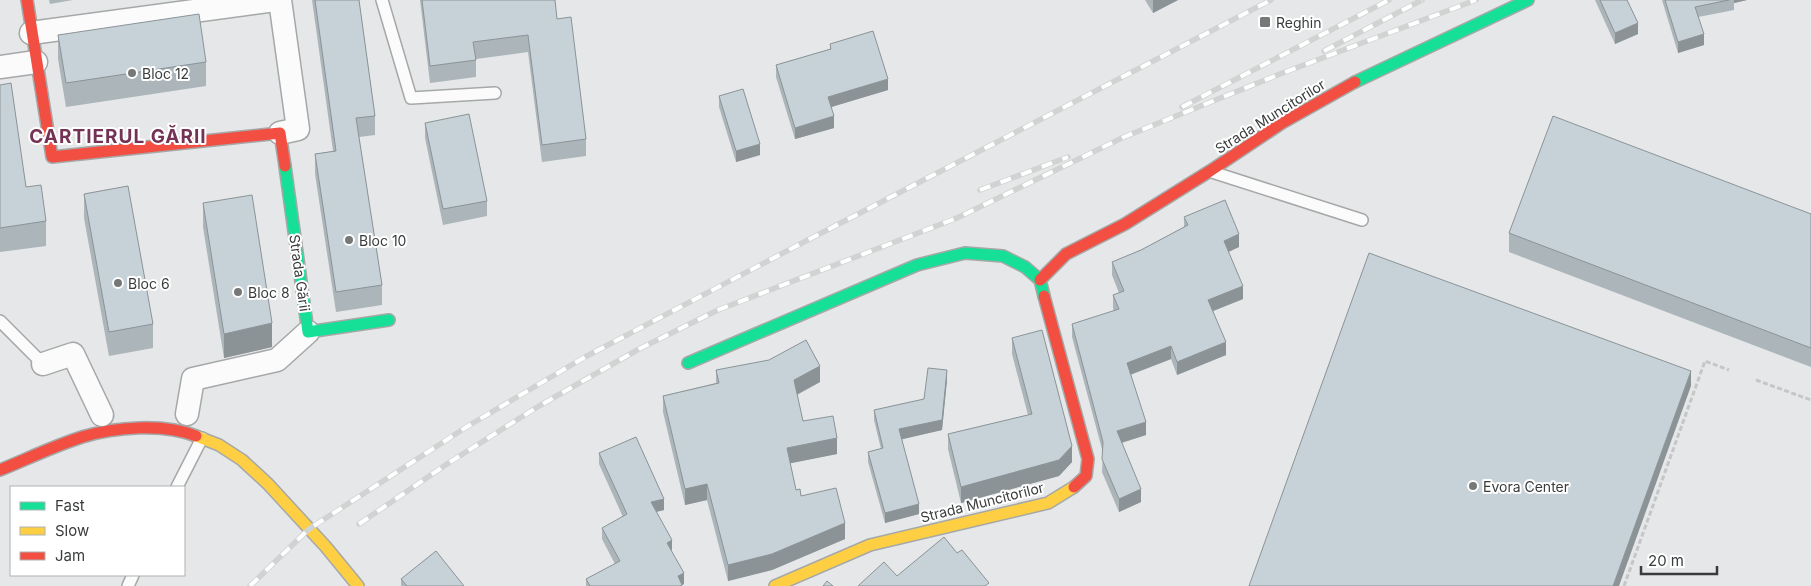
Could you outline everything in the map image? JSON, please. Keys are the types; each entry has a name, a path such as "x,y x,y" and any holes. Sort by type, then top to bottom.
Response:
{"street":[{"path":"27,0 52,157 298,129 280,0"},
{"path":"31,33 275,0"},
{"name":"Strada Muncitorilor","path":"775,586 870,545 1048,503 1070,491 1086,476 1088,459 1040,280 1066,254 1125,224 1282,124 1366,75 1528,0"},
{"path":"0,67 36,62"},
{"name":"Strada Gării","path":"280,132 308,332"},
{"path":"688,363 918,265 965,253 1003,256 1025,267 1040,280"},
{"path":"188,414 193,379 277,360 308,332 389,320"},
{"path":"43,364 73,354 102,415"},
{"path":"0,470 83,437 118,430 148,428 184,431 219,445 242,460 268,484 358,586"}],"lane":[{"path":"382,0 410,98 495,93"},
{"path":"1210,171 1362,220"},
{"path":"0,321 43,364"},
{"path":"178,486 202,438"}],"path":[{"path":"1624,586 1705,361 1729,370"},
{"path":"1756,380 1811,400"}],"building":[{"path":"315,0 359,0 375,116 356,118 382,285 336,292 315,154 336,151"},
{"path":"422,0 555,0 557,19 571,17 586,139 542,145 528,35 473,42 476,60 430,66"},
{"path":"1600,0 1627,0 1638,23 1615,33"},
{"path":"1665,0 1729,0 1695,7 1704,34 1678,42"},
{"path":"199,14 206,62 66,83 58,35"},
{"path":"873,31 888,79 828,97 834,116 795,128 776,65 831,49 830,44"},
{"path":"11,83 26,187 41,185 46,221 0,228 0,85"},
{"path":"743,89 760,144 736,151 719,96"},
{"path":"469,114 487,201 443,209 425,123"},
{"path":"1553,116 1811,214 1811,348 1509,233"},
{"name":"Bloc 6","path":"128,186 153,324 109,332 84,194"},
{"name":"Bloc 8","path":"252,195 272,323 224,334 203,203"},
{"path":"1225,200 1239,234 1224,241 1243,286 1208,300 1226,342 1177,362 1171,346 1127,363 1146,422 1117,431 1141,489 1119,499 1102,459 1103,442 1072,324 1119,309 1113,295 1124,291 1112,262 1141,250 1188,225 1184,217"},
{"name":"Evora Center","path":"1369,253 1691,371 1613,586 1249,586"},
{"path":"1042,330 1072,446 1059,460 961,487 948,434 1032,414 1012,338"},
{"path":"806,340 820,366 794,380 803,421 833,416 837,438 787,448 796,490 800,489 801,496 836,488 845,523 772,554 728,565 707,484 685,489 663,396 719,383 716,370 769,360"},
{"path":"928,368 947,370 942,420 899,429 919,504 885,513 868,452 883,448 874,410 924,399"},
{"path":"636,437 664,499 651,502 672,540 667,543 684,573 678,576 682,585 590,586 586,579 620,561 602,528 627,514 599,453"},
{"path":"944,537 957,553 962,550 989,583 985,586 858,586 884,562 897,576"},
{"path":"436,551 464,586 407,586 401,579"},
{"path":"827,581 833,586 823,586"}],"railway":[{"path":"250,586 309,529 468,426 585,357 1271,0"},
{"path":"1182,107 1389,0"},
{"path":"1324,51 1422,0"},
{"path":"359,524 450,462 539,406 639,349 718,310 957,218 1124,137 1280,74 1476,0"},
{"path":"980,190 1068,157"}],"traffic: fast":[{"path":"1355,82 1528,0"},
{"path":"285,166 308,332 389,320"},
{"path":"688,363 917,265 965,253 1003,256 1025,267 1040,280 1044,296"}],"traffic: slow":[{"path":"196,436 219,445 242,460 268,484 326,547 358,586"},
{"path":"775,586 870,545 1048,503 1074,487"}],"traffic: jam":[{"path":"27,0 52,157 280,133 285,166"},
{"path":"1040,280 1066,254 1125,224 1282,123 1355,82"},
{"path":"1044,296 1088,459 1086,476 1074,487"},
{"path":"0,470 51,448 82,437 109,431 155,428 169,429 196,436"}],"place":[{"name":"Reghin","path":"1265,22"},
{"name":"Bloc 12","path":"132,73"},
{"name":"Bloc 10","path":"349,240"},
{"name":"Bloc 6","path":"118,283"},
{"name":"Bloc 8","path":"238,292"},
{"name":"Evora Center","path":"1473,486"}],"district":[{"name":"CARTIERUL GĂRII","path":"118,136"}]}
